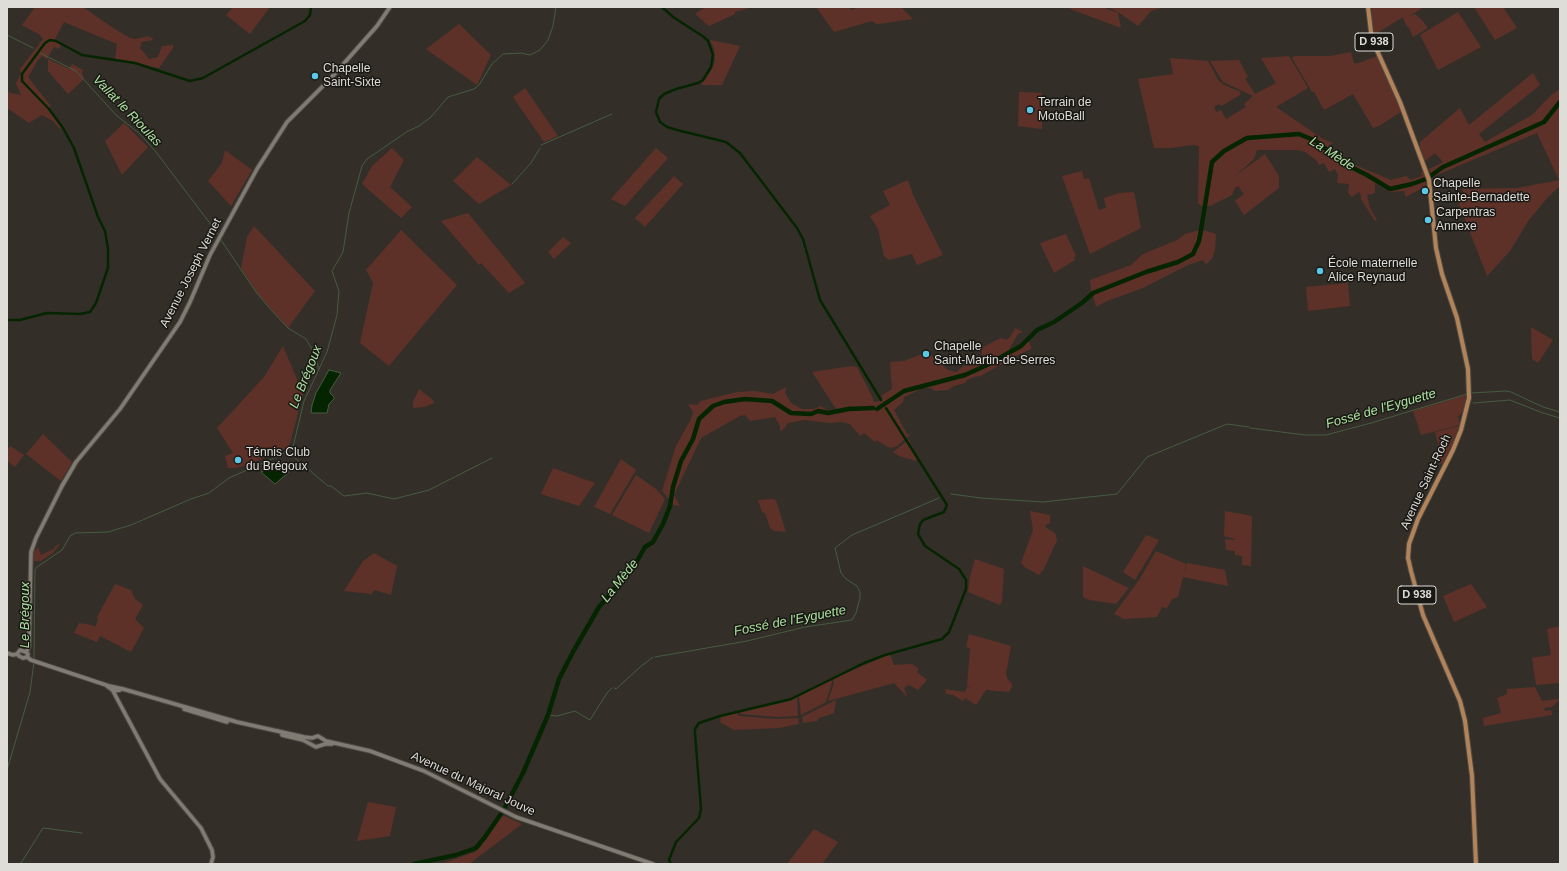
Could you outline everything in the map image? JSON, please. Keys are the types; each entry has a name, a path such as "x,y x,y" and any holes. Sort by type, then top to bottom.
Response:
{"main road":[{"name":"Avenue Joseph Vernet","path":"26,657 28,654 26,652 28,646 31,552 36,538 66,478 76,462 120,409 180,322 219,239 252,177 281,130 292,115 324,85 369,35 390,7"},
{"name":"Avenue Saint-Roch","path":"1368,7 1371,32 1375,46 1400,102 1428,178 1436,248 1442,274 1457,318 1467,362 1470,394 1458,441 1418,519 1409,544 1408,558 1421,610 1459,699 1465,721 1472,776 1476,864"},
{"path":"7,653 17,654 20,650 26,652"},
{"name":"Avenue du Majoral Jouve","path":"17,654 23,658 26,657 38,663 104,684 115,689 236,722 312,738 316,736 321,739 401,761 424,771 504,812 652,864"},
{"path":"115,689 116,695 160,779 201,828 212,850 213,857 211,864"},
{"name":"Avenue du Majoral Jouve","path":"115,689 124,690 215,719 311,743 316,747 321,744 331,744 375,753"},
{"path":"311,743 312,738"},
{"path":"321,739 321,744"}],"shaded area":[{"path":"35,7 83,7 130,38 136,39 148,36 153,40 142,42 140,48 149,59 158,57 162,46 173,45 173,48 159,68 115,60 117,44 64,22 55,39 61,44 59,49 54,47 47,59 42,56 28,77 50,105 48,110 62,128 60,129 53,121 42,115 29,123 7,108 7,90 10,93 21,95 16,83 21,74 20,69 43,39 40,35 22,25"},
{"path":"233,7 270,7 250,34 226,15"},
{"path":"705,7 753,7 735,12 735,14 709,26 695,14"},
{"path":"816,7 849,7 852,10 859,7 901,7 913,19 879,24 872,21 834,32"},
{"path":"1071,7 1102,7 1118,13 1121,28 1070,9"},
{"path":"1108,7 1165,7 1151,11 1138,26"},
{"path":"1374,7 1424,7 1408,17 1415,14 1428,28 1413,37 1403,17 1374,35 1371,9"},
{"path":"1474,7 1503,7 1517,28 1495,40"},
{"path":"1458,12 1481,47 1438,70 1420,35"},
{"path":"459,24 491,55 477,85 426,49"},
{"path":"710,40 740,46 722,85 701,85 712,69 715,61 714,49"},
{"path":"1351,52 1354,63 1359,63 1377,56 1402,111 1379,126 1373,128 1353,94 1324,110 1292,58 1295,56 1330,56"},
{"path":"1289,56 1308,88 1276,107 1323,139 1333,143 1328,146 1346,161 1391,180 1406,176 1411,180 1422,176 1421,172 1425,172 1427,183 1424,187 1406,197 1404,191 1390,192 1375,183 1375,193 1367,195 1370,208 1377,220 1375,221 1361,199 1359,192 1352,197 1348,193 1349,184 1337,183 1338,175 1335,169 1329,172 1324,163 1319,165 1316,160 1305,152 1298,150 1257,150 1254,159 1235,176 1265,154 1279,176 1279,188 1244,215 1235,201 1244,194 1238,186 1235,188 1232,195 1210,206 1201,206 1198,203 1199,146 1192,145 1171,148 1154,148 1138,79 1173,74 1170,58 1208,61 1218,80 1224,85 1241,92 1240,95 1221,106 1219,104 1214,107 1216,112 1221,110 1226,119 1246,107 1244,104 1253,96 1223,82 1210,61 1239,60 1248,77 1245,79 1255,94 1276,83 1261,58"},
{"path":"48,59 69,69 72,64 83,70 82,73 84,79 68,94 48,71"},
{"path":"1533,73 1540,85 1479,134 1485,142 1532,115 1551,95 1560,89 1560,177 1558,178 1537,133 1432,177 1429,169 1443,162 1435,153 1425,161 1420,148 1420,142 1460,108 1469,125"},
{"path":"525,88 558,136 544,142 513,97"},
{"name":"Terrain de MotoBall","path":"1019,92 1042,93 1042,129 1018,126"},
{"path":"124,123 148,147 122,175 105,141"},
{"path":"392,148 404,160 390,187 412,207 401,218 362,184 372,166"},
{"path":"656,148 668,158 625,206 611,199"},
{"path":"225,150 252,170 231,206 208,181 222,163"},
{"path":"477,157 511,185 479,204 453,181"},
{"path":"1082,171 1084,179 1089,178 1099,210 1106,208 1104,198 1119,193 1134,192 1141,228 1090,254 1062,176"},
{"path":"674,176 683,184 645,227 635,218"},
{"path":"908,180 914,197 943,255 917,265 912,254 889,260 884,256 878,229 870,216 890,205 883,191"},
{"path":"1560,180 1560,186 1547,198 1529,220 1510,251 1487,276 1457,199 1465,196 1462,189 1517,188"},
{"path":"468,213 525,283 509,293 481,263 479,265 441,221"},
{"path":"254,226 315,291 288,328 256,292 241,268 247,237"},
{"path":"401,230 457,285 389,366 360,343 373,283 366,270"},
{"path":"1200,230 1198,241 1192,253 1178,261 1145,271 1092,292 1090,280 1131,265 1143,254 1177,240 1185,234"},
{"path":"1203,230 1216,234 1213,257 1206,265 1203,260 1188,265 1143,288 1107,301 1096,307 1093,295 1095,293 1148,272 1179,263 1194,255"},
{"path":"1066,234 1076,256 1074,257 1075,260 1054,273 1040,243"},
{"path":"563,237 571,243 554,259 548,252"},
{"path":"1348,283 1350,306 1308,311 1306,287"},
{"path":"1531,327 1553,340 1538,363 1532,359"},
{"path":"1015,328 1023,332 1018,334 1007,353 1021,346 1027,340 1030,343 1031,349 979,377 977,376 967,380 965,383 954,386 948,390 935,391 931,388 923,388 904,397 903,402 894,410 907,434 910,435 897,446 892,448 876,440 875,442 864,433 860,436 850,424 842,422 830,423 804,420 788,423 783,430 780,431 780,426 775,417 750,421 745,415 740,416 701,438 674,495 680,506 674,505 662,491 676,446 691,419 693,412 688,404 697,405 701,401 737,392 755,391 773,394 786,387 785,393 791,403 802,409 814,409 821,406 828,411 849,408 852,406 836,409 812,372 852,366 857,367 874,402 881,401 883,398 881,396 892,389 890,362 904,361 922,354 925,359 931,355 948,370 956,372 969,362 982,357 981,348 1001,338 1006,340 1010,337"},
{"path":"283,346 303,394 290,444 287,448 252,463 237,468 228,468 225,456 233,453 217,428 264,377"},
{"path":"329,370 341,373 330,390 330,393 334,399 329,404 327,413 311,413 316,393"},
{"path":"419,389 433,400 434,403 424,407 413,408 413,402"},
{"path":"1466,395 1464,410 1458,417 1460,425 1421,435 1413,411"},
{"path":"1459,426 1454,442 1443,464 1439,463 1438,443 1435,432"},
{"path":"43,434 72,462 61,481 26,454"},
{"path":"908,440 910,441 909,445 918,459 916,461 899,456 893,452"},
{"path":"10,446 24,455 15,467 7,461 7,450"},
{"path":"621,459 636,470 610,514 594,507"},
{"path":"282,463 289,472 275,484 261,472"},
{"path":"553,468 595,483 579,506 541,494"},
{"path":"636,475 656,489 665,499 649,533 612,515"},
{"path":"758,500 776,500 786,532 774,531 770,528 765,513 762,512"},
{"path":"1030,511 1050,515 1050,523 1045,527 1055,533 1057,540 1044,569 1039,575 1026,568 1021,563 1033,530"},
{"path":"1225,511 1252,516 1251,566 1242,565 1242,556 1235,555 1235,551 1226,550 1225,539 1235,539 1224,536"},
{"path":"1146,535 1159,540 1135,580 1123,572"},
{"path":"60,544 53,553 41,561 33,561 34,552 38,547 41,555"},
{"path":"1156,551 1186,564 1183,576 1187,563 1225,570 1228,586 1183,577 1178,597 1172,599 1167,608 1162,607 1157,617 1124,619 1114,614 1139,580"},
{"path":"374,553 397,566 391,595 374,590 372,594 344,591 363,561"},
{"path":"975,559 1004,569 1002,601 1000,605 968,592"},
{"path":"1083,566 1129,588 1116,604 1090,600 1083,597"},
{"path":"115,584 131,590 135,599 143,605 135,619 144,628 131,652 100,636 97,642 74,633 79,623 95,627 98,620 97,617"},
{"path":"1471,584 1487,607 1454,622 1443,596"},
{"path":"1560,626 1560,683 1536,685 1532,658 1551,655 1547,629"},
{"path":"969,634 1011,646 1006,673 1012,687 1009,692 986,690 976,705 965,698 963,701 953,695 946,694 945,689 965,692 967,687 971,688 967,686 970,648 966,647"},
{"path":"890,654 894,665 912,664 919,669 917,672 927,680 918,690 909,685 904,688 906,696 894,683 828,701 834,683 833,679"},
{"path":"831,680 832,682 826,702 801,715 799,696"},
{"path":"1535,687 1542,701 1559,699 1552,707 1544,708 1545,711 1551,710 1552,715 1484,726 1483,718 1501,713 1497,698 1507,694 1507,689"},
{"path":"797,697 798,716 777,717 741,714 739,712 790,701"},
{"path":"836,700 834,713 819,718 817,721 803,723 802,717"},
{"path":"737,713 739,716 776,719 798,718 799,724 779,728 734,730 720,722 721,717"},
{"path":"368,802 396,807 390,836 357,841"},
{"path":"502,815 522,824 469,864 441,864 475,852"},
{"path":"814,829 838,842 822,864 787,864"}],"waterway":[{"path":"7,320 20,320 47,313 80,314 90,312 96,303 108,268 108,249 105,231 98,217 74,148 63,128 49,109 22,81 22,74 45,43 50,40 56,41 82,55 135,63 190,81 203,78 305,21 310,15 311,7"},
{"name":"Le Brégoux","path":"34,659 35,570 37,567 62,550 70,536 75,533 108,532 131,525 191,499 209,493 229,478 285,453 293,447 304,401 327,352 337,315 339,291 332,271 343,252 349,213 362,166 367,159 431,117 448,97 474,89 479,85 492,64 503,54 521,53 530,55 540,50 548,40 553,26 556,7"},
{"path":"662,7 673,17 704,37 708,41 713,55 711,67 703,80 664,94 659,99 656,112 660,122 667,127 726,142 740,153 797,228 803,239 820,300 881,400"},
{"name":"Vallat le Rioulas","path":"7,35 33,48"},
{"name":"Vallat le Rioulas","path":"40,53 76,71 116,115 140,134 156,152 218,234"},
{"name":"La Mède","path":"1054,322 1082,303 1093,293 1146,272 1178,262 1193,254 1199,241 1212,162 1224,151 1247,138 1299,134 1316,141 1343,163 1390,189 1426,179 1443,167 1544,122 1560,102"},
{"path":"541,145 612,114"},
{"path":"512,184 531,163 540,148"},
{"name":"Vallat le Rioulas","path":"221,240 256,292 272,311 288,328 306,339 313,351 319,369"},
{"name":"La Mède","path":"877,409 904,391 965,375 987,365 1021,346 1037,330 1052,323"},
{"name":"Fossé de l'Eyguette","path":"1471,393 1511,392 1543,407 1560,412"},
{"name":"Fossé de l'Eyguette","path":"1250,428 1305,435 1326,435 1467,394"},
{"name":"La Mède","path":"414,864 456,855 476,848 503,811 523,773 548,715 559,679 574,650 599,607 618,585 628,569 637,561 645,547 653,542 663,524 670,506 673,487 681,461 693,439 699,419 713,406 724,402 745,399 772,401 791,413 811,414 818,411 828,413 849,409 873,408"},
{"path":"1473,403 1510,400 1560,418"},
{"path":"671,864 669,860 676,842 699,818 701,809 695,734 695,729 699,723 720,716 791,699 864,663 885,655 942,639 949,632 966,589 966,580 959,569 925,546 918,534 920,524 923,520 944,512 947,505 886,408"},
{"name":"Fossé de l'Eyguette","path":"951,494 981,498 1043,502 1117,494 1147,457 1227,424 1249,427"},
{"path":"294,457 328,486 331,486 344,496 367,493 394,499 429,490 492,458"},
{"name":"Fossé de l'Eyguette","path":"655,657 747,641 805,627 852,620 856,613 860,592 857,586 846,579 841,573 835,548 852,535 939,498"},
{"name":"Fossé de l'Eyguette","path":"614,688 616,689 653,657"},
{"name":"Le Brégoux","path":"7,770 30,692 34,662"},
{"name":"Fossé de l'Eyguette","path":"548,715 557,716 575,711 590,720 607,693 612,688"},
{"path":"18,864 21,863 43,828 82,833"}],"place":[{"name":"Chapelle Saint-Sixte","path":"315,76"},
{"name":"Terrain de MotoBall","path":"1030,110"},
{"name":"Chapelle Sainte-Bernadette","path":"1425,191"},
{"name":"Carpentras Annexe","path":"1428,220"},
{"name":"École maternelle Alice Reynaud","path":"1320,271"},
{"name":"Chapelle Saint-Martin-de-Serres","path":"926,354"},
{"name":"Ténnis Club du Brégoux","path":"238,460"}]}
